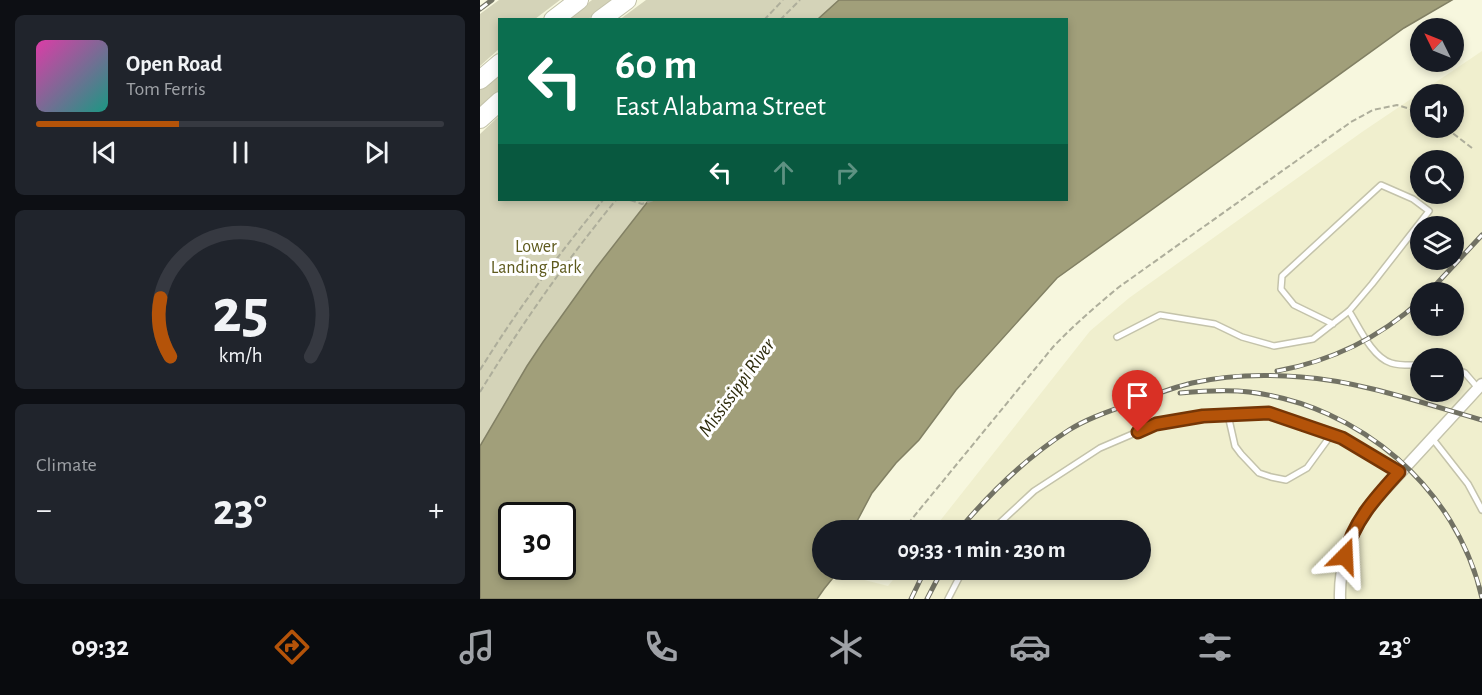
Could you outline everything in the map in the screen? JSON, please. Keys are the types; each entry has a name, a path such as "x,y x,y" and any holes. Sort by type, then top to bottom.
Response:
{"highway":[{"path":"556,18 579,0"},
{"path":"603,18 627,0"},
{"path":"480,80 498,65"},
{"path":"480,119 498,103"}],"street":[{"path":"1340,599 1342,568 1348,544 1358,522 1399,472 1480,386"}],"lane":[{"path":"1117,337 1160,315 1215,324 1242,337 1274,346 1313,339 1333,324 1349,311 1429,211 1413,199 1381,185 1282,276 1281,289 1294,304 1333,324"},
{"path":"1349,311 1373,348 1385,360 1410,365"},
{"path":"1464,373 1480,386"},
{"path":"1003,520 1034,491 1100,448 1156,424 1203,416 1269,413 1342,438 1399,472"},
{"path":"1228,415 1235,446 1241,454 1259,473 1286,480 1307,468 1331,435"},
{"path":"1432,438 1468,484 1482,510"},
{"path":"948,599 958,580"}],"path":[{"path":"766,18 783,0"},
{"path":"782,18 800,0"},
{"path":"911,520 1053,347 1071,328 1119,287 1351,122 1372,110 1397,105 1410,109"},
{"path":"1459,138 1472,148"},
{"path":"480,369 519,310 602,201"},
{"path":"480,392 550,285 615,201"},
{"path":"633,201 642,204 651,201"}],"shaded area":[{"path":"1482,51 1482,599 818,599 831,580 864,580 888,586 893,580 1151,580 1151,520 941,520 1090,331 1129,298 1410,100 1410,138 1464,138 1464,84 1433,84 1451,72 1464,72 1464,63"}],"green space":[{"path":"499,0 560,0 536,18 498,18 498,50 480,66 480,14"},
{"path":"592,0 614,0 589,18 569,18"},
{"path":"646,0 839,0 819,18 622,18"},
{"path":"498,74 498,92 480,108 480,90"},
{"name":"Lower Landing Park","path":"498,117 498,201 648,201 543,342 480,446 480,134"}],"water":[{"name":"Mississippi River","path":"839,0 1452,0 1421,18 1410,18 1410,24 1057,278 956,390 919,440 896,463 872,493 858,520 812,520 812,580 831,580 817,599 480,599 480,446 543,342 648,201 1068,201 1068,18 819,18"}],"railway":[{"path":"480,9 492,0"},
{"path":"1438,282 1482,235"},
{"path":"1277,371 1317,361 1354,346 1388,326 1410,309"},
{"path":"968,520 1010,476 1069,430 1107,412 1192,383 1259,375 1323,379 1392,394 1482,420"},
{"path":"1180,393 1240,391 1290,400 1328,414 1364,434 1397,459 1426,488 1451,521 1469,558 1482,598"},
{"path":"911,599 920,580"},
{"path":"927,599 937,580"}],"route":[{"path":"1138,432 1156,424 1203,416 1269,413 1342,438 1399,472 1358,522 1345,556"}]}
